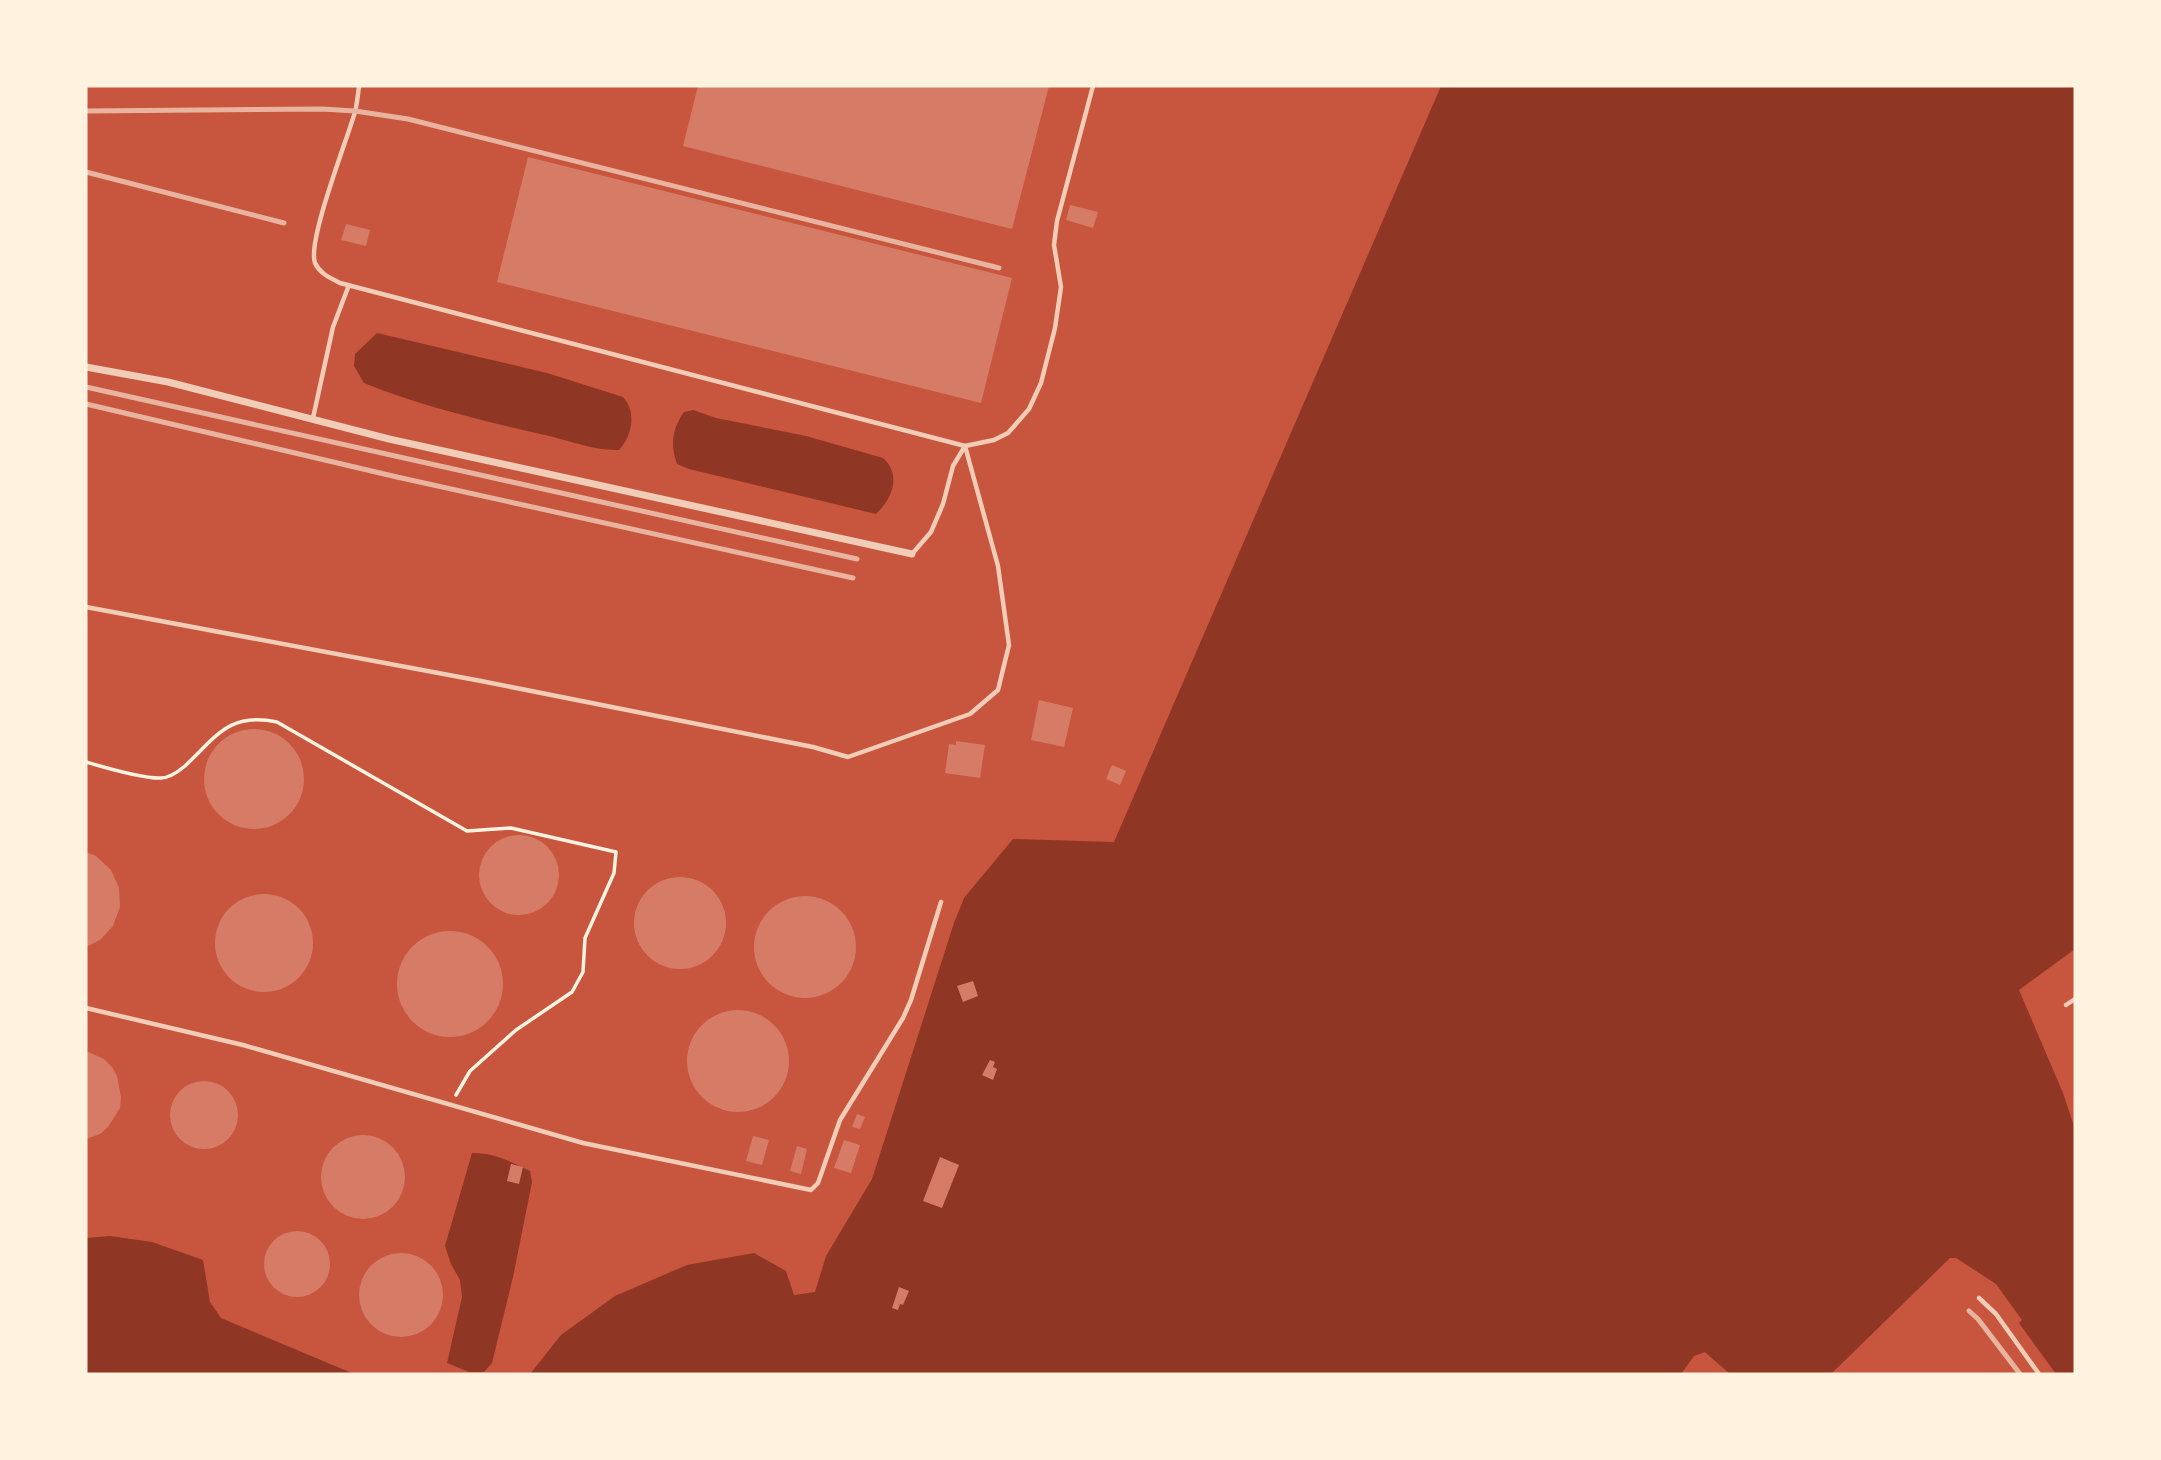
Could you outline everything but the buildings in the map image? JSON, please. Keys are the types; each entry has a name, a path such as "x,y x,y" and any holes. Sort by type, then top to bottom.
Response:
{"street":[{"path":"86,367 168,382 389,439 912,554"}],"lane":[{"path":"359,86 355,111 316,241 315,262 323,274 349,285 965,446 994,440 1008,433 1029,409 1041,383 1055,328 1061,287 1055,245 1057,221 1093,86"},
{"path":"312,419 334,327 349,285"},
{"path":"912,554 931,532 943,504 953,466 965,446"},
{"path":"86,607 481,681 813,747 848,757 970,714 998,690 1009,645 998,566 965,446"},
{"path":"86,1008 243,1045 583,1143 811,1190 818,1183 840,1120 903,1018 942,902"},
{"path":"2066,1005 2075,999"},
{"path":"1979,1298 1996,1314 2039,1374"}],"path":[{"path":"86,762 161,778 178,772 219,732 239,722 257,718 277,722 467,831 511,828 616,852 614,873 585,938 583,972 572,992 516,1030 470,1071 449,1105"}],"shaded area":[{"path":"1441,86 2075,86 2075,949 2019,990 2063,1093 2075,1129 2075,1374 2056,1374 2019,1323 2022,1320 1996,1284 1956,1258 1950,1258 1831,1374 1730,1374 1705,1352 1694,1356 1681,1374 530,1374 561,1335 615,1296 687,1265 754,1253 786,1271 794,1295 815,1292 826,1256 872,1179 964,898 1013,839 1114,842"},
{"path":"377,333 547,373 623,397 630,410 630,431 619,450 589,447 451,412 364,383 354,366 355,354"},
{"path":"693,410 716,418 806,436 883,458 892,472 893,487 887,501 876,514 689,469 677,464 673,444 677,425 684,412"},
{"path":"472,1153 495,1156 530,1171 532,1182 492,1363 484,1372 469,1372 447,1363 462,1297 460,1280 445,1246"},
{"path":"110,1236 152,1242 203,1260 210,1302 221,1318 354,1374 86,1374 86,1238"}],"railway":[{"path":"86,111 322,109 408,119 999,268"},
{"path":"86,172 284,223"},
{"path":"86,387 857,559"},
{"path":"86,404 397,477 853,578"},
{"path":"1969,1311 2020,1374"}]}
